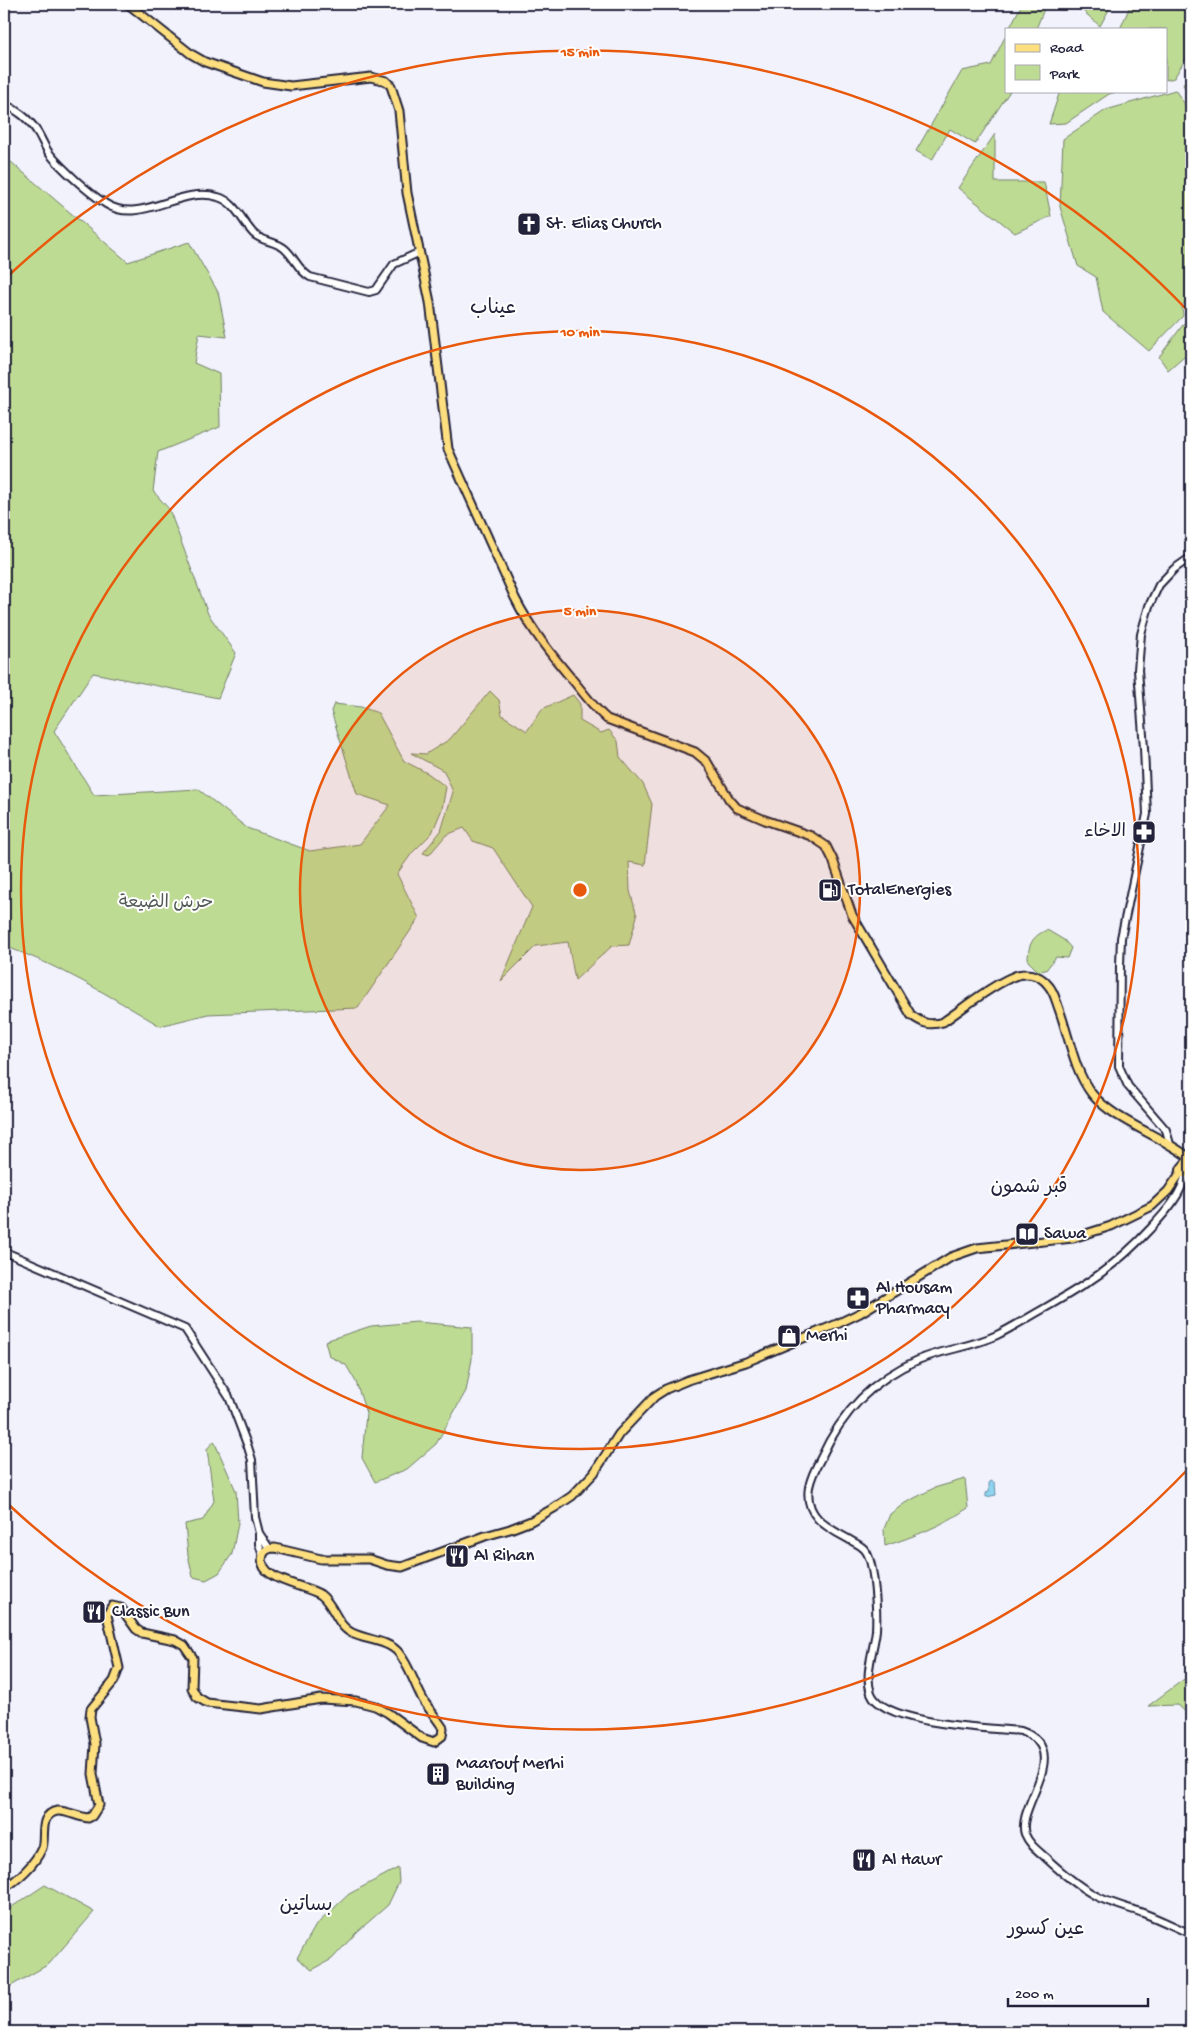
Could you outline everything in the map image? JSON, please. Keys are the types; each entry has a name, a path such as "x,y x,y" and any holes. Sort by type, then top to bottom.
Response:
{"main road":[{"path":"4,1888 19,1877 37,1857 41,1849 44,1823 48,1816 62,1811 88,1818 92,1816 98,1805 93,1766 95,1744 90,1717 91,1709 114,1681 118,1668 107,1616 112,1606 121,1608 136,1629 174,1640 184,1645 193,1658 192,1688 197,1697 207,1703 261,1709 321,1699 356,1701 375,1706 388,1713 426,1741 434,1742 442,1736 443,1728 425,1703 398,1652 346,1629 323,1596 274,1576 263,1564 263,1556 269,1548 286,1550 321,1559 369,1559 402,1567 531,1521 554,1508 575,1492 594,1473 625,1428 656,1396 666,1389 746,1362 837,1324 860,1313 951,1257 977,1248 1073,1238 1111,1226 1152,1206 1186,1170 1190,1158 1170,1144 1112,1111 1092,1093 1077,1064 1051,989 1041,978 1025,974 1011,977 943,1022 927,1025 910,1015 852,915 834,860 826,846 811,836 742,812 729,799 707,762 695,752 615,723 596,709 554,658 526,619 450,454 444,424 430,302 418,253 407,193 399,111 391,86 386,81 376,77 291,86 271,84 205,62 174,41 128,4"}],"street":[{"path":"4,104 17,111 31,124 48,152 65,169 91,192 112,207 134,211 176,198 206,195 220,197 235,209 254,234 286,249 304,273 310,277 359,291 369,292 376,290 394,264 418,253"},
{"path":"1170,1144 1166,1130 1128,1086 1119,1066 1122,938 1147,814 1138,652 1144,621 1152,599 1160,585 1174,569 1191,557"},
{"path":"1144,621 1167,582 1191,561"},
{"path":"1186,1170 1179,1191 1165,1212 1126,1254 1098,1276 998,1334 905,1366 864,1394 843,1419 827,1444 813,1475 808,1496 809,1505 818,1520 858,1544 866,1550 869,1558 873,1571 876,1620 868,1679 873,1698 885,1708 902,1716 936,1722 1021,1731 1033,1736 1043,1753 1043,1767 1024,1821 1024,1832 1031,1844 1061,1871 1099,1897 1144,1913 1191,1934"},
{"path":"4,1254 10,1254 186,1329 229,1397 248,1447 252,1460 255,1517 263,1556"},
{"path":"259,1533 269,1548"}],"green space":[{"path":"1022,4 1046,4 1036,28 1010,28"},
{"path":"1075,4 1112,4 1100,26"},
{"path":"1131,4 1191,4 1191,50 1174,78 1168,80 1168,28 1120,28"},
{"path":"1005,37 1005,92 1009,92 975,144 950,129 932,160 916,151 962,71 991,65"},
{"path":"1191,71 1191,96 1183,85"},
{"path":"1175,90 1191,113 1191,223 1187,268 1191,277 1191,287 1188,297 1182,306 1183,316 1149,351 1103,312 1096,277 1078,266 1060,207 1063,139 1106,110"},
{"path":"1060,92 1116,92 1109,94 1066,123 1049,124"},
{"path":"995,134 995,182 1044,182 1051,216 1015,233 958,188"},
{"name":"حرش الضيعة","path":"4,156 128,262 189,242 218,292 227,337 199,334 194,363 219,374 220,427 158,452 153,491 169,509 208,614 236,653 218,698 93,673 54,731 94,795 198,789 247,828 310,851 360,844 390,805 357,794 331,711 334,704 361,707 378,713 404,761 429,774 446,787 442,809 432,833 412,853 397,874 419,918 358,1008 208,1014 160,1026 45,962 4,946"},
{"path":"1191,314 1191,350 1168,370 1159,357"},
{"path":"490,691 499,700 502,715 527,731 542,709 573,695 580,704 580,721 601,733 609,730 618,741 620,757 643,784 652,804 645,865 629,862 630,891 637,916 629,945 612,946 575,980 568,942 536,946 501,981 532,907 493,848 473,841 464,828 446,835 429,855 423,853 441,831 453,792 444,771 411,753 426,754 450,739"},
{"path":"1047,930 1064,940 1071,948 1067,958 1056,957 1046,970 1038,971 1028,961 1029,950 1034,938"},
{"path":"417,1322 472,1327 472,1359 466,1391 436,1444 407,1469 375,1482 362,1458 366,1413 356,1382 346,1365 329,1356 325,1341 371,1326"},
{"path":"214,1441 236,1491 238,1523 232,1554 219,1573 206,1580 193,1577 188,1555 185,1524 203,1520 214,1501 207,1449"},
{"path":"965,1479 968,1508 928,1530 885,1546 884,1529 890,1514 905,1503 934,1488"},
{"path":"1191,1674 1191,1717 1178,1705 1148,1706"},
{"path":"398,1868 399,1882 388,1905 357,1932 332,1959 312,1970 297,1958 316,1925 349,1894"},
{"path":"45,1885 94,1912 49,1964 4,1990 4,1912"}],"water":[{"path":"991,1481 995,1483 996,1495 986,1497 986,1493 989,1492 989,1483"}],"place":[{"name":"St. Elias Church","path":"529,224"},
{"name":"الاخاء","path":"1144,832"},
{"name":"TotalEnergies","path":"830,890"},
{"name":"Sawa","path":"1027,1234"},
{"name":"Al Housam Pharmacy","path":"858,1298"},
{"name":"Merhi","path":"789,1336"},
{"name":"Al Rihan","path":"457,1556"},
{"name":"Classic Bun","path":"94,1612"},
{"name":"Maarouf Merhi Building","path":"438,1774"},
{"name":"Al Hawr","path":"864,1860"}],"district":[{"name":"عيناب","path":"493,309"},
{"name":"قبر شمون","path":"1029,1188"},
{"name":"بساتين","path":"306,1906"},
{"name":"عين كسور","path":"1046,1930"}]}
